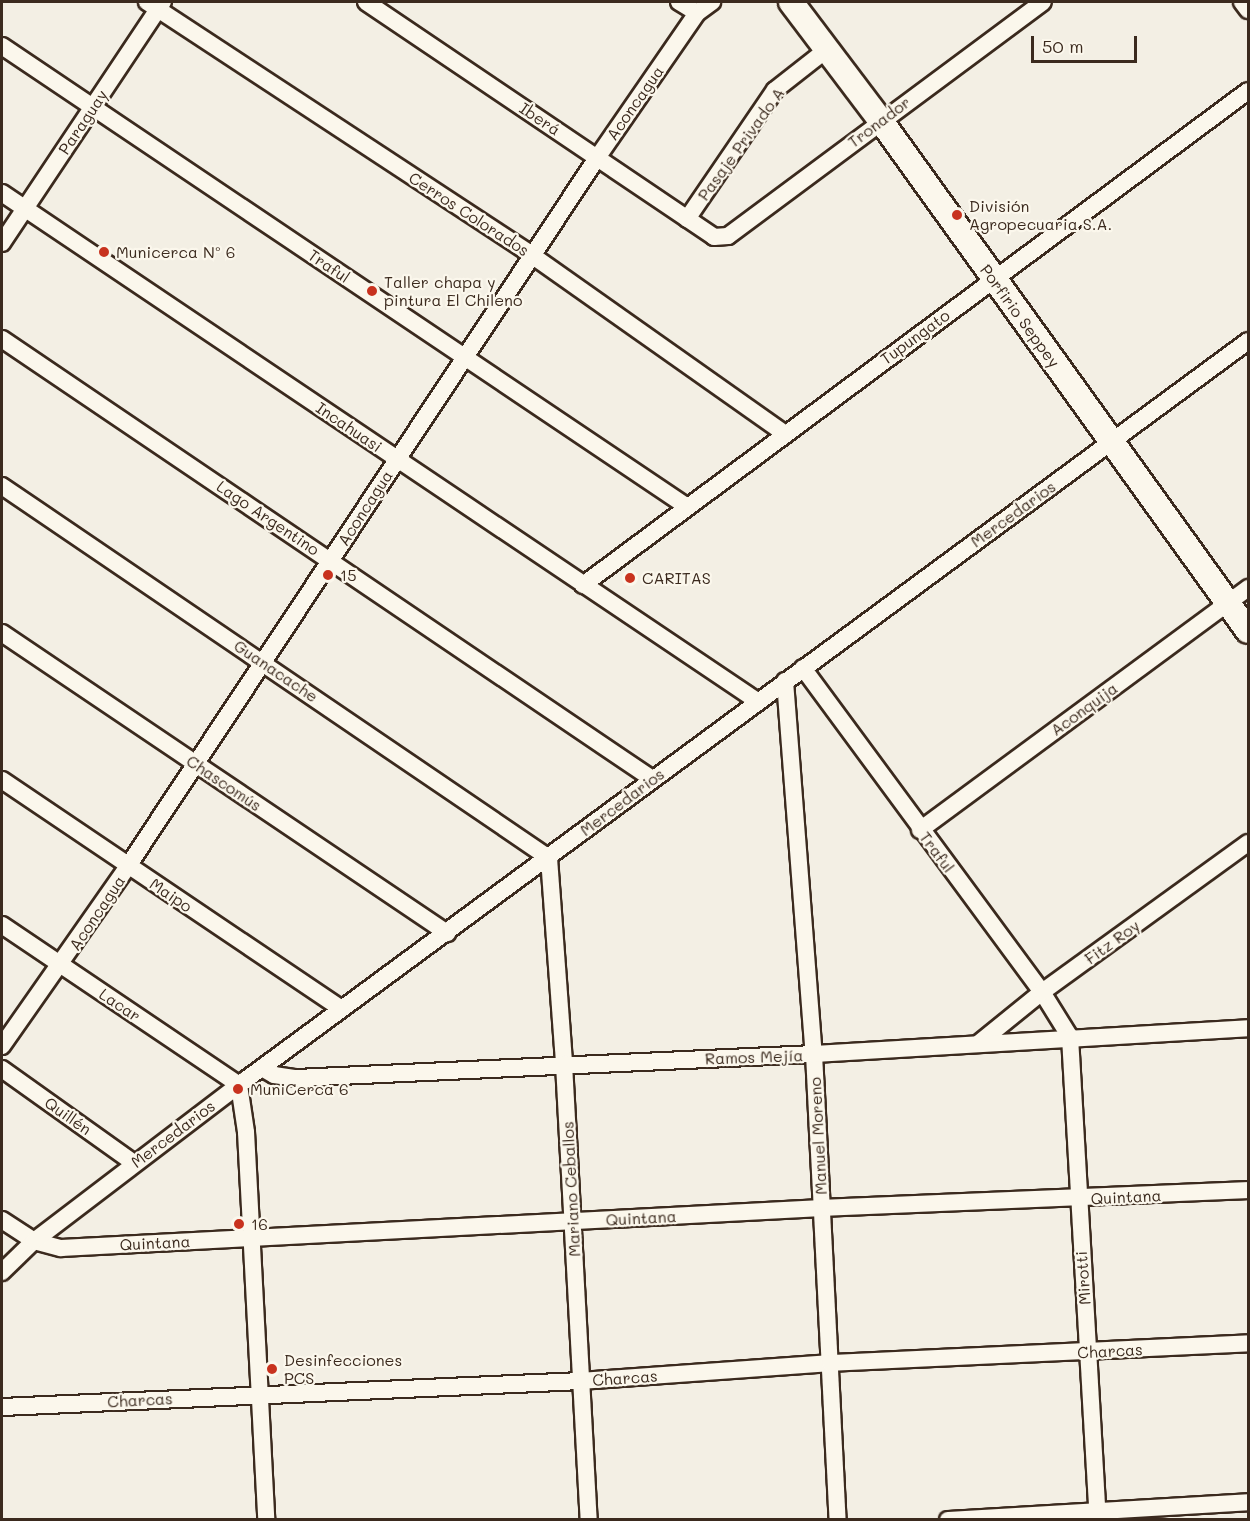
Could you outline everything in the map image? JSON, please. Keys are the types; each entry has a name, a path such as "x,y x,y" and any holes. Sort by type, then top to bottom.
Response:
{"main road":[{"name":"Porfirio Seppey","path":"791,2 881,121 1248,631"}],"street":[{"name":"Iberá","path":"366,2 714,237"},
{"path":"679,2 697,14"},
{"name":"Aconcagua","path":"2,1046 62,965 597,158 697,14 712,2"},
{"name":"Tronador","path":"714,237 728,236 1043,2"},
{"path":"1242,2 1248,10"},
{"name":"Paraguay","path":"2,243 93,107 156,4"},
{"name":"Cerros Colorados","path":"156,4 533,256 784,434"},
{"name":"Traful","path":"2,46 686,507"},
{"name":"Pasaje Privado A","path":"687,219 775,90 826,50"},
{"name":"Tupungato","path":"583,585 1248,91"},
{"name":"Incahuasi","path":"2,193 757,701"},
{"name":"Lago Argentino","path":"2,339 652,779"},
{"name":"Mercedarios","path":"2,1272 34,1241 134,1163 549,858 757,701 1248,341"},
{"name":"Guanacache","path":"2,486 549,858"},
{"name":"Aconquija","path":"920,830 1248,588"},
{"name":"Chascomús","path":"2,633 447,933"},
{"name":"Traful","path":"803,668 920,830 1042,992 1070,1037"},
{"name":"Manuel Moreno","path":"785,681 814,1054 838,1520"},
{"name":"Maipo","path":"2,780 341,1009"},
{"name":"Fitz Roy","path":"979,1043 1042,992 1248,843"},
{"name":"Mariano Ceballos","path":"549,858 564,1064 589,1520"},
{"name":"Lacar","path":"2,925 239,1085"},
{"name":"Ramos Mejía","path":"262,1068 274,1075 296,1078 814,1054 1248,1028"},
{"name":"Mirotti","path":"1070,1037 1077,1200 1098,1515"},
{"name":"Quillén","path":"2,1069 134,1163"},
{"path":"239,1085 244,1105 266,1520"},
{"name":"Quintana","path":"2,1220 34,1241 61,1248 822,1208 1077,1200 1248,1190"},
{"name":"Charcas","path":"2,1407 581,1381 830,1363 1088,1353 1248,1343"},
{"path":"948,1520 1098,1515 1248,1502"}],"place":[{"name":"División Agropecuaria S.A.","path":"957,215"},
{"name":"Municerca Nº 6","path":"104,252"},
{"name":"Taller chapa y pintura El Chileno","path":"372,291"},
{"name":"15","path":"328,575"},
{"name":"CARITAS","path":"630,578"},
{"name":"MuniCerca 6","path":"238,1089"},
{"name":"16","path":"239,1224"},
{"name":"Desinfecciones PCS","path":"272,1369"}]}
